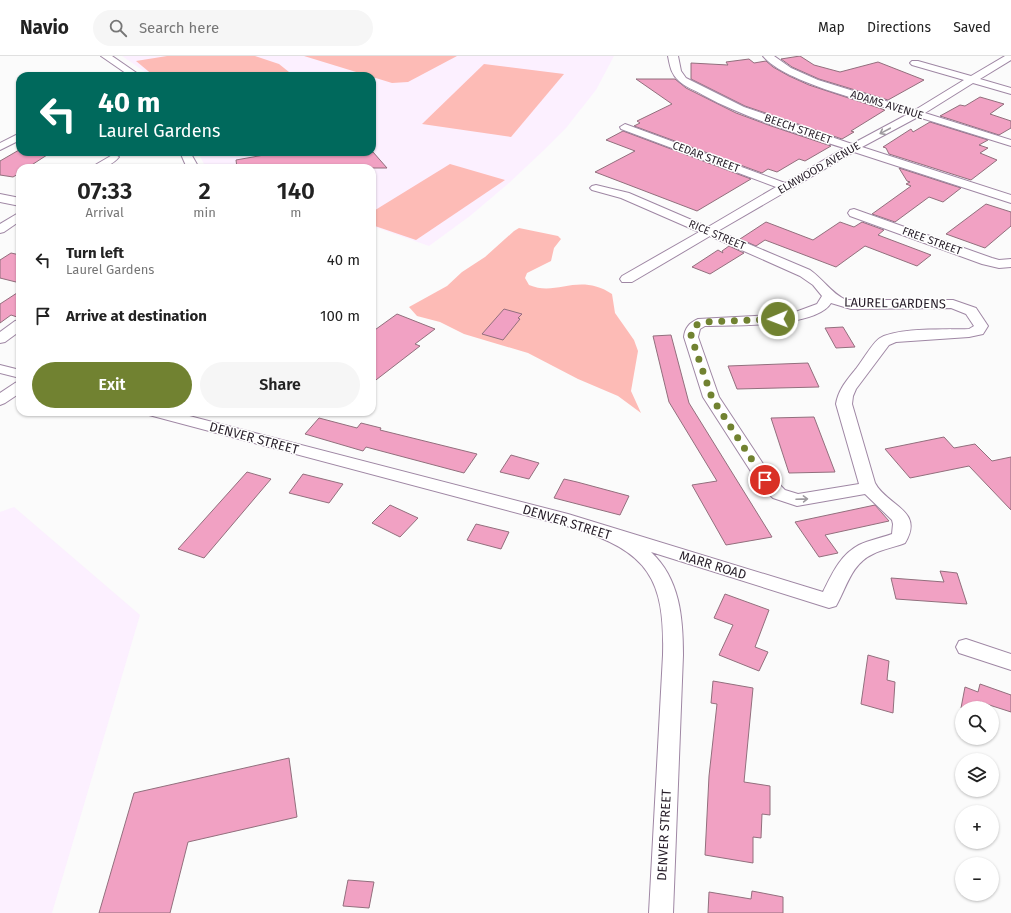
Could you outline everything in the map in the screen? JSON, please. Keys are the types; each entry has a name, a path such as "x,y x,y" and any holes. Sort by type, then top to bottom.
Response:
{"street":[{"path":"106,56 130,72"},
{"name":"BEECH STREET","path":"673,56 676,72 680,78 711,96 780,124 1011,199"},
{"name":"ADAMS AVENUE","path":"768,56 788,70 807,80 1011,143"},
{"name":"ELMWOOD AVENUE","path":"628,279 854,147 916,114 1011,56"},
{"path":"914,63 1011,91"},
{"name":"CEDAR STREET","path":"625,127 786,187"},
{"path":"0,147 16,138"},
{"path":"103,164 114,157"},
{"name":"RICE STREET","path":"596,188 625,195 805,273 813,278 828,297"},
{"path":"0,198 16,201"},
{"name":"FREE STREET","path":"854,212 987,261 1000,264 1011,263"},
{"path":"0,229 16,219"},
{"name":"LAUREL GARDENS","path":"828,297 835,301 851,305 953,304 972,311 981,326 978,331 969,333 906,336 893,338 884,342 849,388 845,396 844,404 869,488 797,500 779,494 765,480 712,398 691,336 692,330 696,325 704,322 791,318 822,307 828,297"},
{"path":"0,339 16,327"},
{"path":"0,369 16,373"},
{"path":"0,400 16,389"},
{"name":"DENVER STREET","path":"170,416 568,520 598,529 623,540 644,555 664,584 669,598 672,619 672,660 661,913"},
{"name":"MARR ROAD","path":"598,529 829,601 846,565 853,557 875,546 899,538 903,532 901,521 896,512 869,488"},
{"path":"966,647 1011,662"}],"shaded area":[{"path":"122,56 614,56 596,90 566,128 509,183 470,216 429,246 376,227 376,164 204,164 200,156 376,156 376,72 145,72"},
{"path":"167,56 255,56 279,64 289,72 149,72 136,61"},
{"path":"304,56 457,56 408,82 392,83 376,78 376,72 356,72"},
{"path":"484,64 564,74 511,137 422,124"},
{"path":"450,164 505,180 416,240 376,226 376,210"},
{"path":"519,228 558,236 561,239 554,248 551,261 527,273 525,278 529,285 539,288 549,288 589,285 600,288 612,294 615,313 634,340 638,351 631,391 641,413 618,396 578,379 528,353 464,334 440,322 417,316 409,307 447,286 462,272 485,257"},
{"path":"14,507 140,615 52,913 0,913 0,512"}],"building":[{"path":"800,56 814,65 840,72 878,62 924,80 888,100 819,79 792,67 781,59"},
{"path":"749,59 754,63 766,61 773,67 789,76 809,85 885,110 851,131 854,132 842,139 745,106 691,79 691,63 728,65 726,62"},
{"path":"636,79 675,79 686,88 736,113 831,146 805,161 799,159 777,172 768,169 762,173 634,126 640,123 637,121 672,104"},
{"path":"980,97 1004,104 990,114 1011,121 1011,128 999,135 940,116 960,105 965,106"},
{"path":"930,122 988,140 979,145 988,148 980,153 997,160 971,180 889,154 886,148 883,147 911,129 913,132"},
{"path":"623,131 751,179 697,211 595,172 635,151 606,140"},
{"path":"16,152 16,156 45,156 33,164 16,164 16,175 13,177 0,175 0,161"},
{"path":"376,155 387,168 376,168 376,164 236,164 236,160 258,156"},
{"path":"899,168 961,188 943,202 929,197 895,222 872,214 911,186 906,184 910,182 907,181"},
{"path":"986,204 1011,212 1011,226 985,248 946,234"},
{"path":"766,222 813,240 840,222 854,227 862,222 884,230 878,235 931,255 917,266 865,246 836,267 765,240 756,246 740,239"},
{"path":"729,246 744,253 710,274 692,267 718,250 723,253 722,251"},
{"path":"11,253 16,254 16,282 0,278 0,260"},
{"path":"16,294 16,317 11,315 0,323 0,304"},
{"path":"504,309 522,314 518,318 520,319 503,340 482,334"},
{"path":"397,314 435,329 415,344 420,346 376,380 376,329"},
{"path":"843,327 855,347 836,348 825,328"},
{"path":"671,335 689,403 772,537 726,545 692,485 717,481 669,402 653,336"},
{"path":"808,363 819,387 737,389 728,366"},
{"path":"814,417 835,472 789,473 771,418"},
{"path":"319,418 357,428 361,423 381,428 380,430 477,454 464,473 366,447 363,451 305,434"},
{"path":"944,437 954,448 975,444 992,461 1011,457 1011,510 969,466 910,478 885,449"},
{"path":"511,455 539,463 529,479 500,472"},
{"path":"247,472 271,479 204,558 178,549"},
{"path":"303,474 343,484 329,503 289,493"},
{"path":"564,479 629,496 620,515 554,498"},
{"path":"390,505 418,518 400,537 372,523"},
{"path":"875,505 889,521 825,535 838,553 819,557 795,522"},
{"path":"476,524 509,532 501,549 467,540"},
{"path":"940,571 957,573 967,604 896,599 891,578 944,582"},
{"path":"725,594 769,610 755,647 768,652 759,671 719,655 733,625 714,618"},
{"path":"868,655 889,661 887,680 895,682 893,713 861,704"},
{"path":"713,681 753,688 744,782 770,786 770,815 762,814 761,838 753,837 753,863 705,855 709,776 717,704 711,703"},
{"path":"980,684 1011,695 1011,712 999,708 999,701 962,701 965,687 978,692"},
{"path":"289,758 297,817 188,842 170,913 99,913 134,793"},
{"path":"348,880 374,882 369,908 343,906"},
{"path":"752,891 783,897 783,913 708,913 709,892 751,899"}],"route":[{"path":"765,480 712,398 691,336 692,330 696,325 704,322 778,319"}]}
